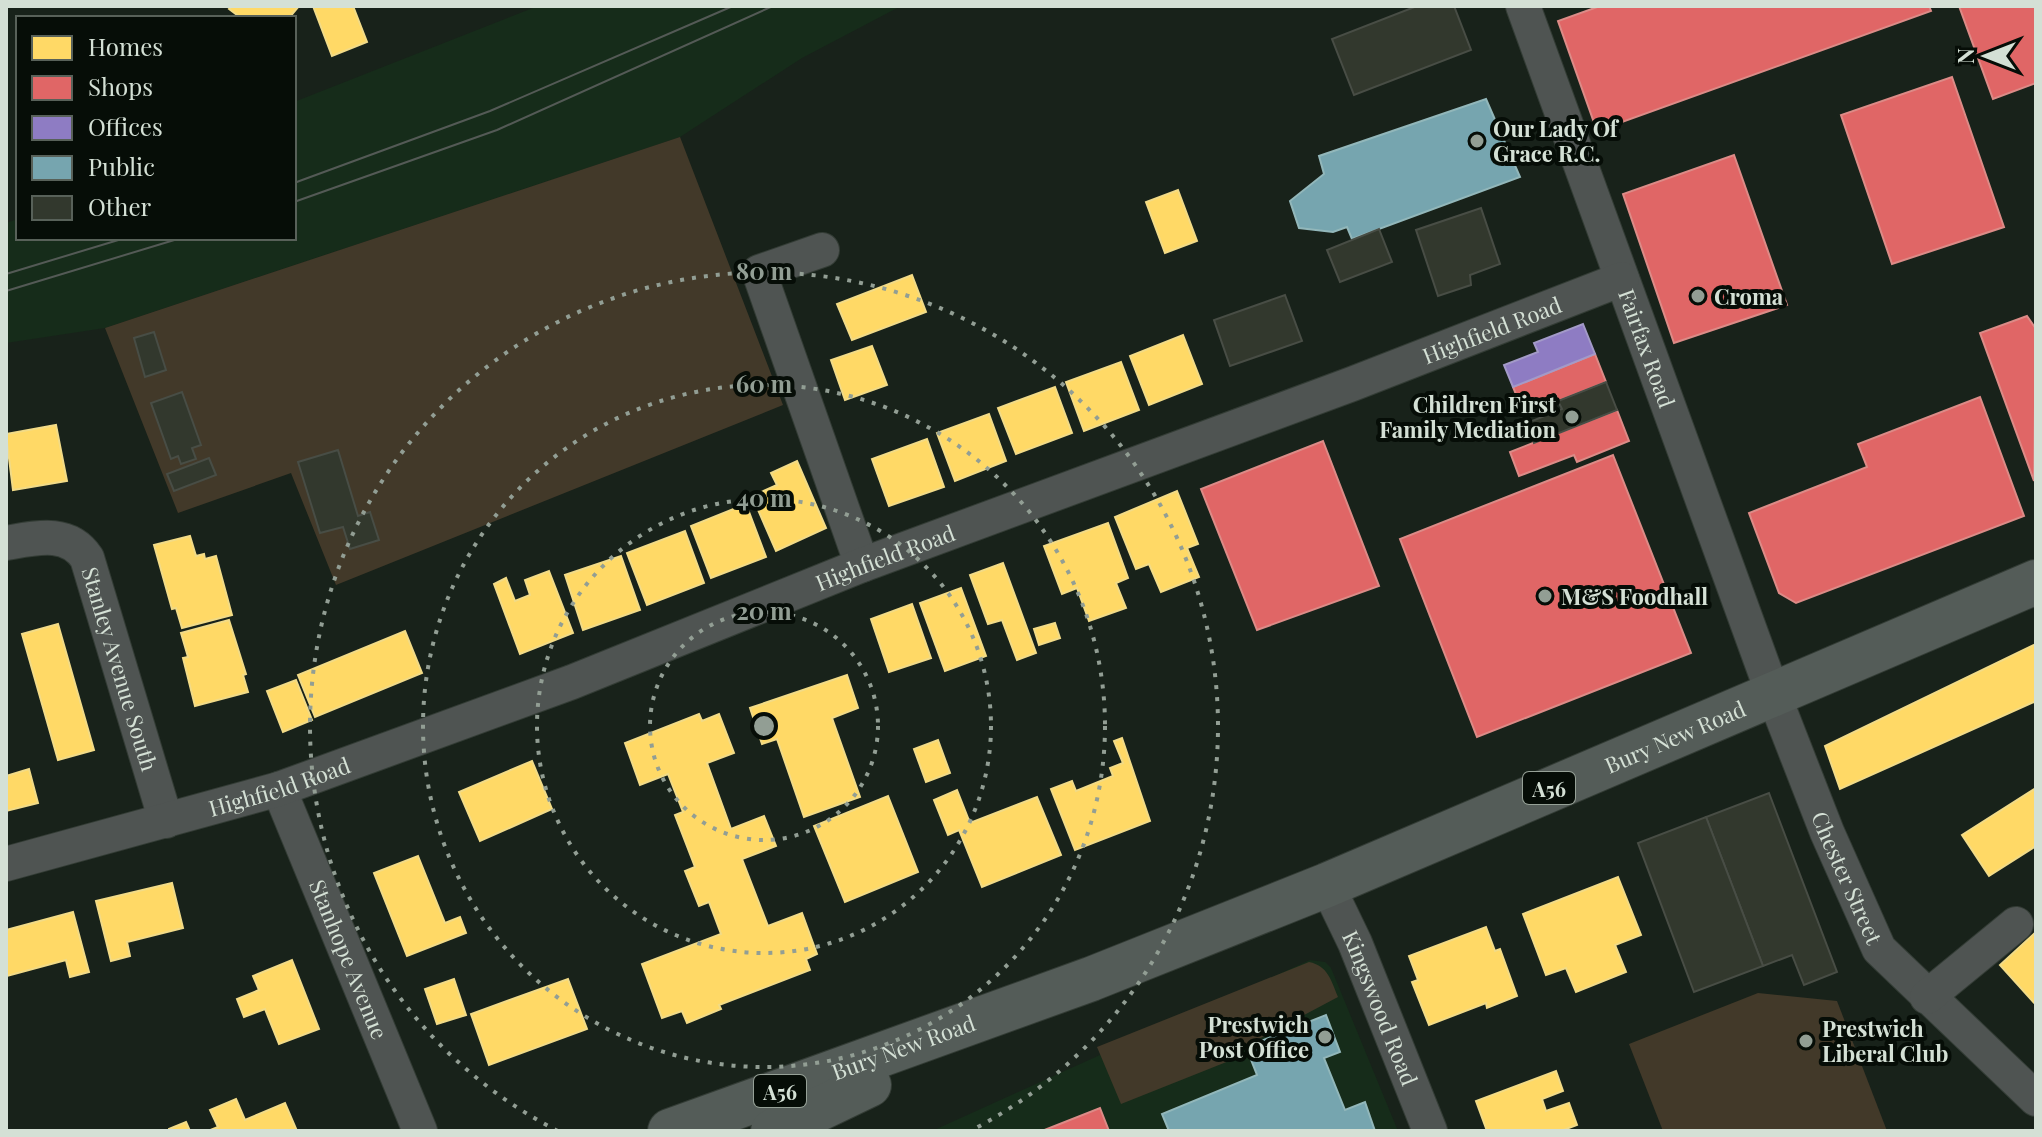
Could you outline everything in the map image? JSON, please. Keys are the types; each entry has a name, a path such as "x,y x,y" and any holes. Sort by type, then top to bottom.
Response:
{"highway":[{"name":"Bury New Road","path":"670,1131 1091,979 1327,885 1772,691 2036,582"},
{"name":"Bury New Road","path":"773,1131 1091,979"}],"street":[{"name":"Fairfax Road","path":"1523,6 1772,691"},
{"path":"822,250 759,272 862,565"},
{"name":"Highfield Road","path":"6,864 279,789 572,682 862,565 1352,384 1622,279"},
{"name":"Stanley Avenue South","path":"6,543 63,539 80,548 87,558 166,821"},
{"name":"Chester Street","path":"1772,691 1827,832 1879,949 2036,1099"},
{"name":"Stanhope Avenue","path":"279,789 419,1131"},
{"name":"Kingswood Road","path":"1327,885 1355,943 1430,1131"},
{"path":"1927,997 2016,924"}],"shaded area":[{"path":"538,6 901,6 802,58 680,137 105,328 6,343 6,223 16,220 16,240 296,240 296,101"},
{"path":"680,137 783,405 336,585 291,473 178,513 105,328"},
{"path":"1310,960 1325,962 1331,968 1398,1131 932,1131"},
{"path":"1309,962 1325,970 1338,997 1242,1048 1244,1055 1121,1104 1097,1047"},
{"path":"1758,993 1837,1001 1887,1131 1663,1131 1629,1044"}],"building: Homes":[{"path":"232,6 299,6 291,16 238,16 229,9"},
{"path":"313,6 353,6 367,42 332,56"},
{"path":"1178,190 1197,241 1165,253 1146,202"},
{"path":"912,275 926,312 852,340 837,304"},
{"path":"1183,335 1202,384 1149,405 1130,356"},
{"path":"872,346 887,385 845,400 831,360"},
{"path":"1121,362 1139,410 1084,431 1066,382"},
{"path":"1055,387 1072,433 1016,454 998,408"},
{"path":"989,414 1006,461 955,481 937,433"},
{"path":"56,425 67,481 13,490 6,434"},
{"path":"927,439 944,487 889,506 872,459"},
{"path":"797,461 826,528 776,551 752,496 777,485 771,473"},
{"path":"1177,491 1198,544 1187,548 1199,577 1161,592 1149,564 1136,569 1115,517"},
{"path":"746,504 766,557 711,578 691,526"},
{"path":"1108,523 1128,578 1116,583 1126,608 1089,621 1077,588 1062,594 1044,546"},
{"path":"685,531 704,583 647,605 627,553"},
{"path":"190,536 196,556 204,554 205,559 216,556 232,615 182,628 176,608 172,609 154,545"},
{"path":"621,556 640,610 583,630 565,575"},
{"path":"1003,563 1036,653 1017,660 1002,620 988,624 970,575"},
{"path":"549,571 573,633 520,654 494,584 506,578 515,601 530,595 525,580"},
{"path":"961,588 986,656 945,671 920,603"},
{"path":"912,604 931,658 889,672 871,619"},
{"path":"229,620 246,674 243,675 248,692 195,706 183,658 188,657 181,633"},
{"path":"1055,623 1060,638 1039,645 1034,629"},
{"path":"58,624 94,750 58,760 22,634"},
{"path":"405,631 422,673 315,717 298,675"},
{"path":"2036,644 2036,701 1840,789 1825,746"},
{"path":"847,675 858,708 832,718 860,797 804,817 777,739 762,744 750,708"},
{"path":"296,680 312,720 283,732 267,691"},
{"path":"699,714 702,721 719,714 734,753 707,763 731,829 764,816 776,846 742,859 768,926 802,913 817,954 806,959 810,970 719,1005 721,1009 687,1023 682,1011 662,1018 642,964 721,934 709,902 699,906 685,871 695,867 675,815 683,812 668,774 640,785 625,743"},
{"path":"1122,738 1150,821 1075,850 1051,789 1072,781 1076,791 1113,776 1110,768 1123,763 1114,741"},
{"path":"938,740 950,773 926,782 914,749"},
{"path":"532,761 552,809 480,841 459,792"},
{"path":"29,769 38,803 6,811 6,776"},
{"path":"2036,788 2036,846 1989,876 1962,835"},
{"path":"957,790 970,823 1037,797 1061,855 982,887 959,830 948,835 934,800"},
{"path":"888,796 918,872 845,902 814,826"},
{"path":"418,856 445,923 460,917 466,933 407,956 374,873"},
{"path":"1618,877 1641,935 1615,945 1626,972 1576,992 1566,968 1546,975 1523,914"},
{"path":"172,883 183,928 127,942 130,956 111,961 96,901"},
{"path":"73,912 89,972 70,977 66,960 7,976 6,930"},
{"path":"1486,927 1495,951 1500,949 1517,996 1487,1008 1486,1003 1429,1025 1412,982 1418,980 1409,956"},
{"path":"2036,932 2036,1005 2000,965"},
{"path":"292,960 319,1029 279,1044 265,1009 244,1017 237,999 259,990 253,976"},
{"path":"454,979 466,1015 437,1024 425,989"},
{"path":"568,979 587,1029 489,1065 471,1014"},
{"path":"1556,1071 1563,1091 1542,1099 1546,1111 1569,1103 1577,1125 1561,1131 1487,1131 1476,1101"},
{"path":"236,1099 245,1120 285,1103 297,1131 208,1131 218,1127 210,1110"},
{"path":"186,1122 190,1131 169,1131 169,1129"}],"building: Shops":[{"path":"1600,6 1929,6 1931,11 1597,131 1558,21"},
{"path":"1959,6 2036,6 2036,83 1993,99"},
{"path":"1952,77 2004,227 1892,264 1841,115"},
{"path":"1734,155 1787,305 1674,343 1623,194"},
{"path":"2027,316 2036,329 2034,481 1980,333"},
{"path":"1595,354 1606,382 1558,401 1556,395 1522,409 1513,387"},
{"path":"1980,397 2024,516 1796,603 1779,593 1749,513 1867,467 1858,444"},
{"path":"1617,410 1629,441 1577,462 1574,455 1519,476 1510,452"},
{"path":"1323,441 1379,586 1257,630 1201,489"},
{"name":"M&S Foodhall","path":"1613,455 1691,653 1477,737 1400,539"},
{"path":"1100,1108 1109,1131 1042,1131"}],"building: Offices":[{"path":"1583,324 1595,354 1513,387 1504,365 1538,352 1534,343"}],"building: Public":[{"path":"1486,99 1520,177 1352,239 1347,227 1333,232 1299,228 1290,201 1324,174 1319,156"},
{"path":"1326,1015 1340,1052 1324,1058 1345,1110 1365,1102 1375,1131 1169,1131 1162,1114 1257,1075 1246,1047"}],"building: Other":[{"path":"1417,6 1454,6 1471,50 1354,95 1332,39"},
{"path":"1481,208 1500,264 1470,275 1471,285 1438,296 1416,230"},
{"path":"1379,229 1392,262 1340,282 1327,250"},
{"path":"1285,295 1302,341 1230,366 1214,320"},
{"path":"154,332 166,370 145,377 134,338"},
{"name":"Children First Family Mediation","path":"1606,382 1617,410 1534,443 1527,423 1562,409 1558,401"},
{"path":"182,392 201,445 192,448 196,459 181,464 178,456 171,459 151,403"},
{"path":"338,450 358,516 370,512 379,540 350,549 343,527 320,533 298,462"},
{"path":"209,458 216,475 174,491 167,474"},
{"path":"1769,793 1837,972 1804,985 1792,955 1763,966 1706,817"},
{"path":"1706,817 1763,966 1694,992 1638,843"}],"tram line":[{"path":"296,182 490,111 733,6"},
{"path":"296,201 497,130 773,6"},
{"path":"6,274 118,240"},
{"path":"6,291 174,240"}],"place":[{"name":"Our Lady Of Grace R.C.","path":"1477,141"},
{"name":"Croma","path":"1698,296"},
{"name":"Children First Family Mediation","path":"1572,417"},
{"name":"M&S Foodhall","path":"1545,596"},
{"name":"Prestwich Post Office","path":"1325,1037"},
{"name":"Prestwich Liberal Club","path":"1806,1041"}]}
